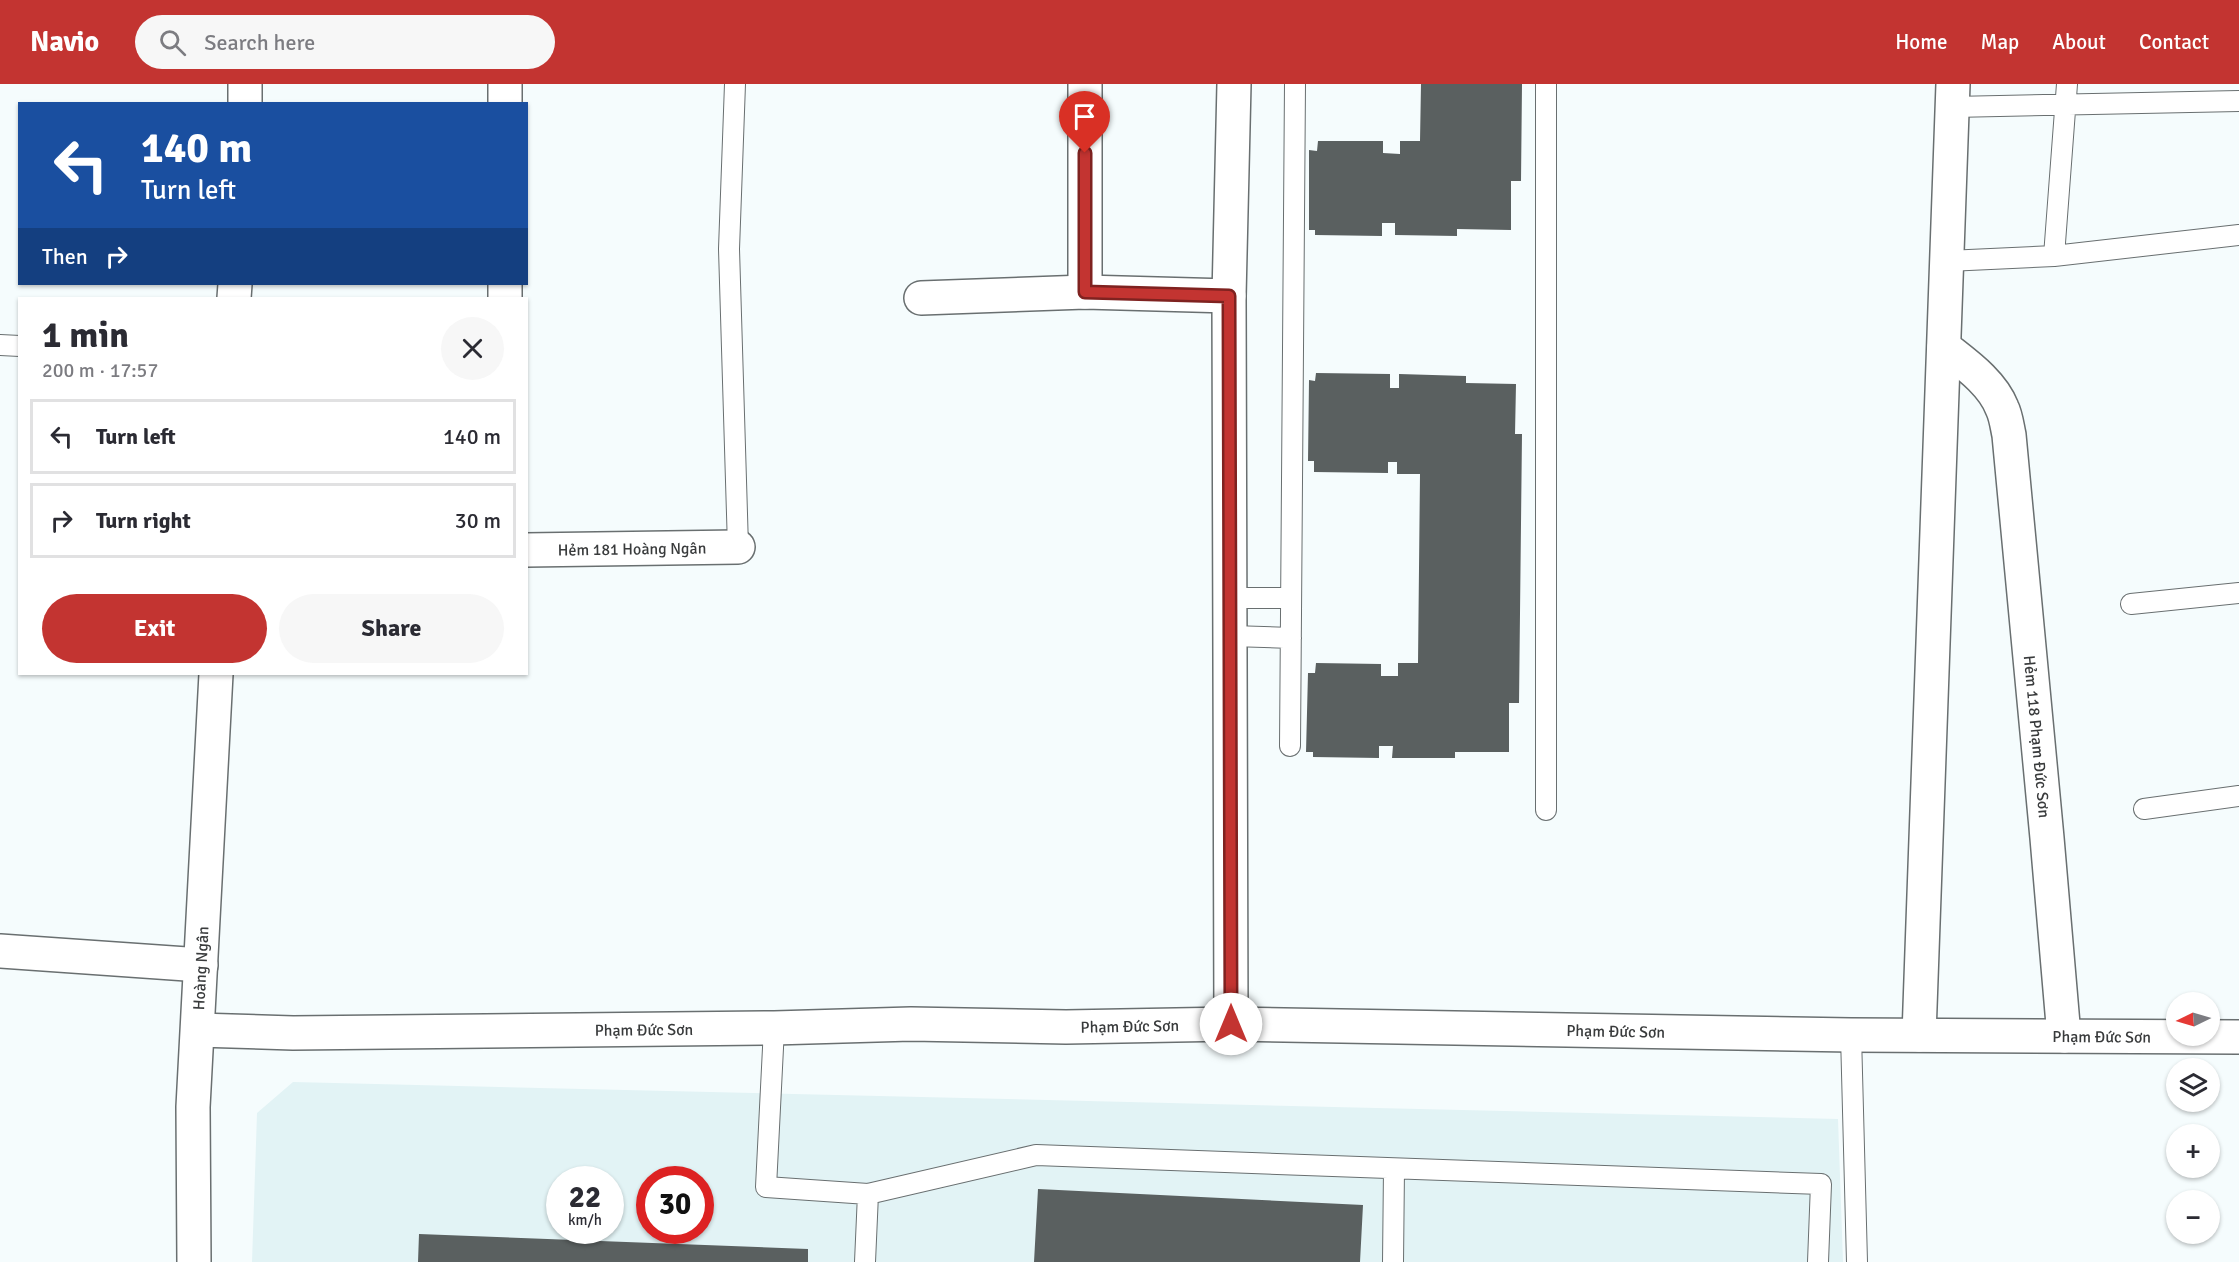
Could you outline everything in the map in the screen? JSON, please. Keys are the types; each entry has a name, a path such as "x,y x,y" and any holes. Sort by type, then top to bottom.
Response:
{"street":[{"path":"245,84 245,102"},
{"path":"505,84 505,102"},
{"path":"1085,84 1085,292"},
{"path":"1231,1024 1229,296 1234,84"},
{"path":"1919,1035 1953,96"},
{"path":"921,298 1085,292 1229,296"},
{"name":"Hẻm 118 Phạm Đức Sơn","path":"1944,347 1986,384 2002,406 2009,435 2064,1036"},
{"name":"Hẻm 181 Hoàng Ngân","path":"528,550 738,547"},
{"name":"Hoàng Ngân","path":"194,1262 193,1107 216,675"},
{"path":"0,951 201,965"},
{"name":"Phạm Đức Sơn","path":"198,1030 293,1033 774,1028 911,1024 1066,1027 1231,1024 1851,1035 2239,1037"}],"lane":[{"path":"735,84 729,249 738,547"},
{"path":"1290,746 1295,84"},
{"path":"1546,84 1546,810"},
{"path":"2054,256 2067,84"},
{"path":"1953,96 2065,106 2239,101"},
{"path":"1947,261 2054,256 2239,235"},
{"path":"0,345 18,346"},
{"path":"2131,604 2239,593"},
{"path":"1231,598 1291,598"},
{"path":"1231,636 1291,638"},
{"path":"2144,809 2239,796"},
{"path":"774,1028 766,1187 868,1194 1036,1155 1821,1184 1818,1262"},
{"path":"1851,1035 1857,1262"},
{"path":"1393,1262 1394,1169"},
{"path":"865,1262 868,1194"}],"shaded area":[{"path":"293,1082 1838,1119 1843,1262 252,1262 257,1113"}],"building":[{"path":"1421,84 1522,84 1521,181 1511,181 1511,230 1457,229 1457,236 1395,235 1395,223 1382,223 1382,236 1315,235 1315,230 1309,230 1309,150 1317,151 1318,141 1383,141 1383,153 1400,154 1400,141 1420,141"},
{"path":"1316,373 1390,374 1390,388 1399,388 1399,374 1466,376 1466,383 1516,384 1515,434 1522,434 1519,703 1509,703 1509,752 1455,752 1455,758 1392,758 1393,746 1379,746 1379,758 1313,757 1313,752 1306,752 1308,673 1315,673 1316,663 1381,664 1381,676 1398,676 1398,663 1418,663 1420,474 1397,474 1397,462 1388,462 1388,473 1314,472 1314,461 1308,461 1309,380 1315,381"},
{"path":"1038,1189 1363,1205 1360,1262 1034,1262"},
{"path":"419,1234 546,1239 546,1244 624,1244 624,1242 808,1249 808,1262 418,1262"}],"route":[{"path":"1085,153 1085,292 1229,296 1231,1024"}]}
